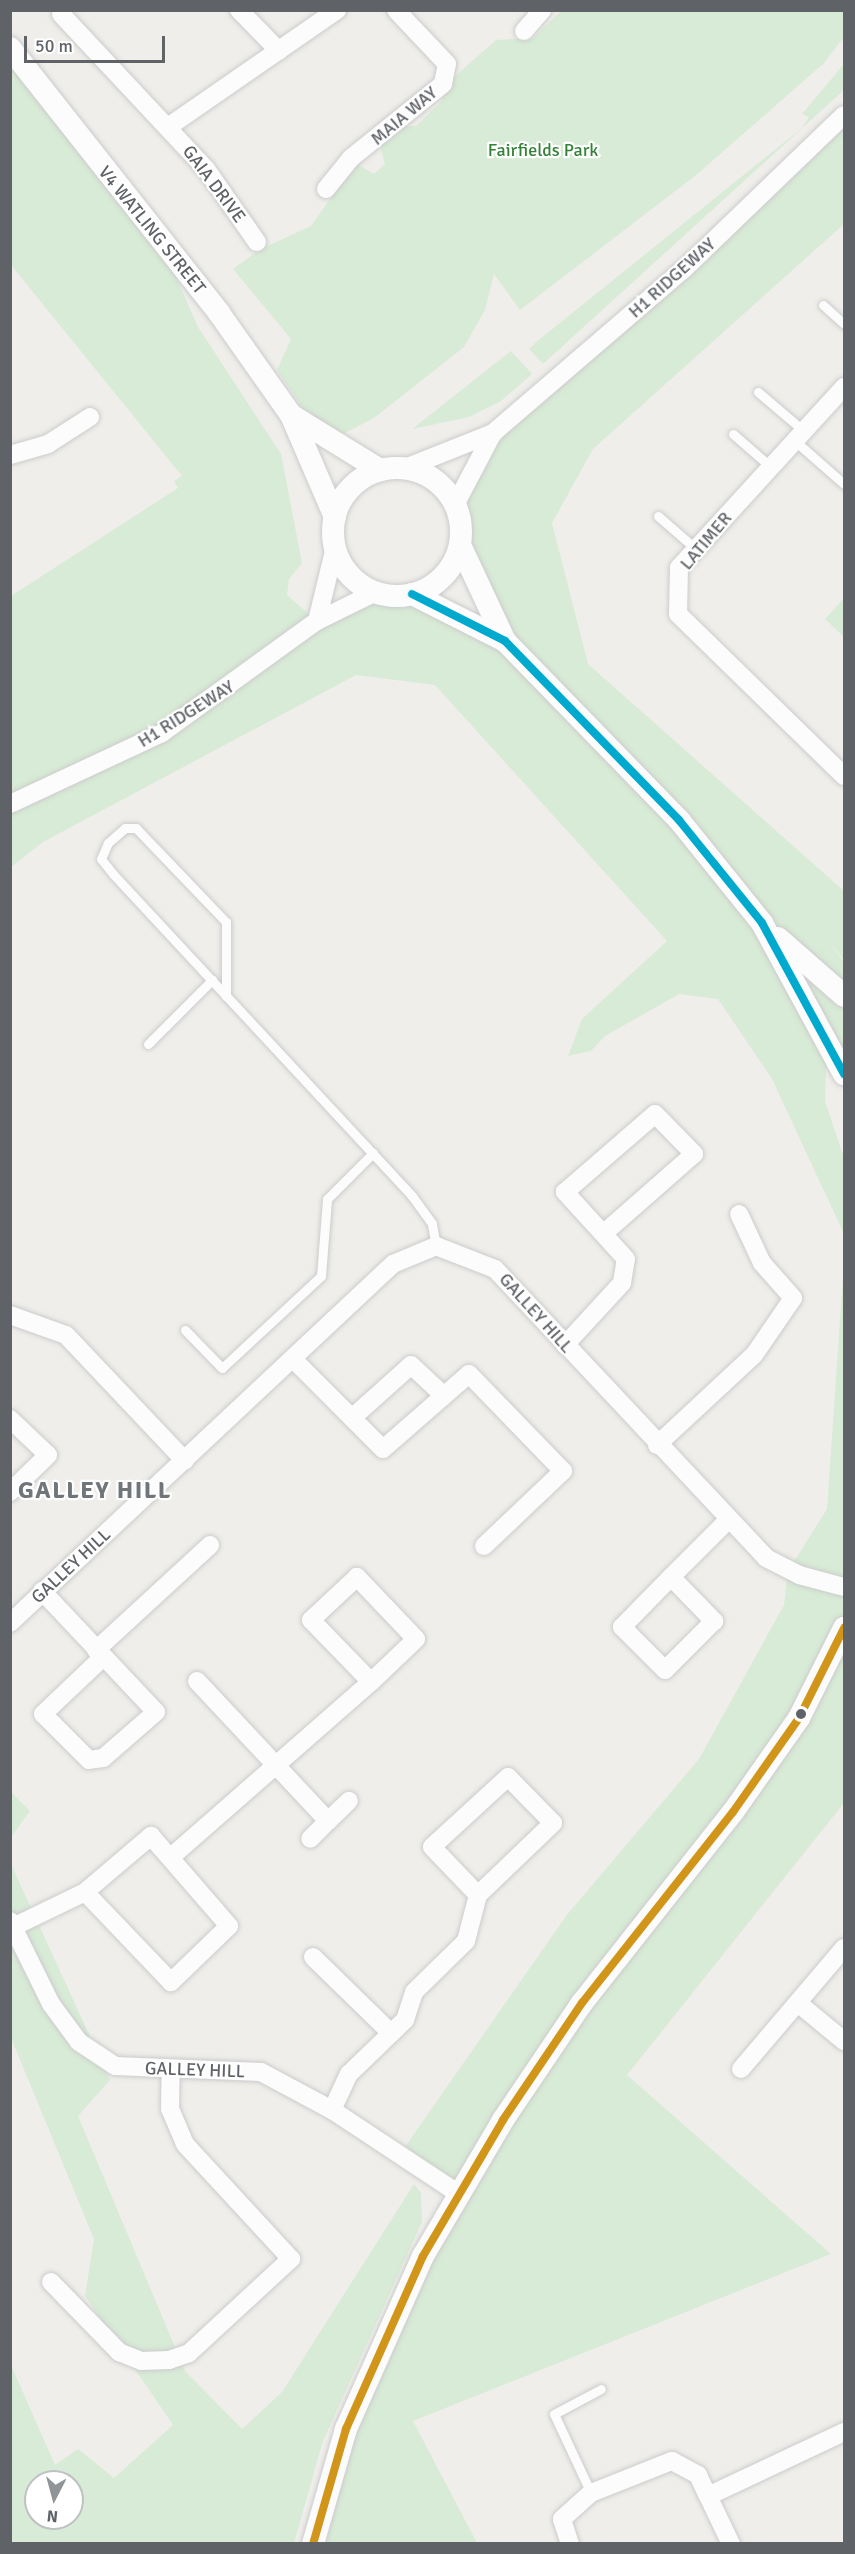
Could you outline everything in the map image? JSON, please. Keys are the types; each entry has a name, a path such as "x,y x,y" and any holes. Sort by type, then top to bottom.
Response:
{"street":[{"path":"239,10 279,51"},
{"name":"GAIA DRIVE","path":"168,128 337,10"},
{"name":"MAIA WAY","path":"326,189 351,158 443,84 447,64 396,10"},
{"path":"524,31 542,10"},
{"name":"GAIA DRIVE","path":"61,14 206,169 257,242"},
{"name":"V4 WATLING STREET","path":"10,48 219,313 291,415 335,517"},
{"name":"H1 RIDGEWAY","path":"405,468 493,433 684,269 844,115"},
{"name":"LATIMER","path":"844,387 679,568 678,614 844,776"},
{"name":"V4 WATLING STREET","path":"291,415 380,470"},
{"path":"10,455 48,444 90,417"},
{"name":"H1 RIDGEWAY","path":"455,505 493,433"},
{"path":"317,621 335,547 335,517 351,488 380,470 405,468 435,480 455,505 460,545 506,641 679,820 762,923 801,988 844,1074"},
{"path":"412,594 443,577 460,545"},
{"path":"335,547 345,569 376,592 412,594 506,641"},
{"name":"H1 RIDGEWAY","path":"10,804 162,733 317,621 376,592"},
{"path":"762,923 839,992"},
{"path":"565,1345 622,1283 626,1259 565,1192 655,1114 694,1154 604,1233"},
{"path":"657,1445 754,1355 793,1298 762,1263 739,1214"},
{"name":"GALLEY HILL","path":"10,1623 393,1264 436,1246 495,1269 657,1445 766,1558 799,1575 844,1587"},
{"path":"10,1315 66,1335 185,1461"},
{"path":"293,1359 383,1449 441,1393 469,1374 563,1471 484,1546"},
{"path":"352,1419 411,1365 441,1393"},
{"path":"10,1419 48,1455 10,1492"},
{"path":"671,1578 714,1621 665,1670 622,1627 729,1519"},
{"path":"42,1591 100,1654 156,1712 103,1758 88,1760 43,1714 100,1654 210,1545"},
{"path":"171,1857 272,1766 371,1682 416,1639 357,1577 312,1620 371,1682"},
{"path":"313,2544 346,2429 423,2256 459,2194 582,2003 733,1812 799,1718 844,1628"},
{"path":"196,1681 272,1766 328,1821"},
{"path":"332,2110 348,2074 405,2020 414,1992 466,1941 478,1895 553,1823 508,1777 432,1847 478,1895"},
{"path":"310,1839 349,1801"},
{"path":"12,1924 85,1893 151,1836 229,1926 171,1982 85,1893"},
{"name":"GALLEY HILL","path":"12,1924 51,2004 79,2042 114,2066 261,2072 332,2110 459,2194"},
{"path":"741,2069 844,1948"},
{"path":"313,1957 391,2033"},
{"path":"798,2003 844,2041"},
{"path":"51,2282 119,2352 141,2361 169,2360 189,2353 291,2259 185,2144 170,2109 171,2070"},
{"path":"708,2496 844,2432"},
{"path":"570,2544 562,2519 591,2493 672,2461 698,2475 731,2544"}],"lane":[{"path":"823,305 844,324"},
{"path":"758,392 844,484"},
{"path":"733,434 771,468"},
{"path":"658,516 696,549"},
{"path":"226,996 226,922 136,828 125,828 108,843 101,859 226,996 373,1154 432,1224 436,1246"},
{"path":"148,1044 212,980"},
{"path":"185,1330 222,1368 313,1284 321,1276 327,1199 373,1154"},
{"path":"591,2493 554,2414 601,2389"}],"green space":[{"name":"Fairfields Park","path":"561,11 844,11 844,37 823,64 695,176 520,310 494,274 485,310 464,347 374,418 339,436 302,407 277,370 291,339 233,269 259,250 311,226 355,163 374,174 385,164 380,145 406,126 416,126 441,102 453,78 496,40 533,38"},
{"path":"10,63 159,238 198,327 281,454 302,563 289,579 287,595 317,621 376,592 412,594 504,640 460,545 455,505 493,433 844,115 844,224 593,449 552,523 588,664 844,891 844,960 826,938 844,962 844,1074 827,1041 825,1101 844,1158 844,1234 772,1079 718,999 679,994 605,1036 591,1051 568,1056 582,1019 667,941 435,685 356,675 43,842 11,867 11,596 178,488 174,481 182,476 11,265"},
{"path":"844,64 844,90 543,364 529,349 535,343 802,128 809,117 802,114"},
{"path":"511,351 532,374 501,401 469,417 412,429"},
{"path":"844,598 844,637 825,619"},
{"path":"844,1262 844,1803 627,2075 831,2254 413,2421 477,2543 313,2544 346,2429 459,2194 400,2154 566,1916 699,1759 784,1605 788,1571 827,1509"},
{"path":"11,1792 30,1811 11,1837"},
{"path":"10,1862 110,2080 78,2116 185,2371 242,2429 282,2392 414,2184 421,2193 422,2222 323,2441 294,2543 11,2543 11,2365 55,2465 78,2449 114,2478 173,2425 85,2296 94,2239 11,2038"}],"transit line":[{"path":"412,594 505,641 679,820 762,923 844,1074"},
{"path":"313,2544 346,2429 423,2256 503,2120 582,2003 733,1812 799,1718 844,1628"}],"district":[{"name":"GALLEY HILL","path":"95,1491"}]}
